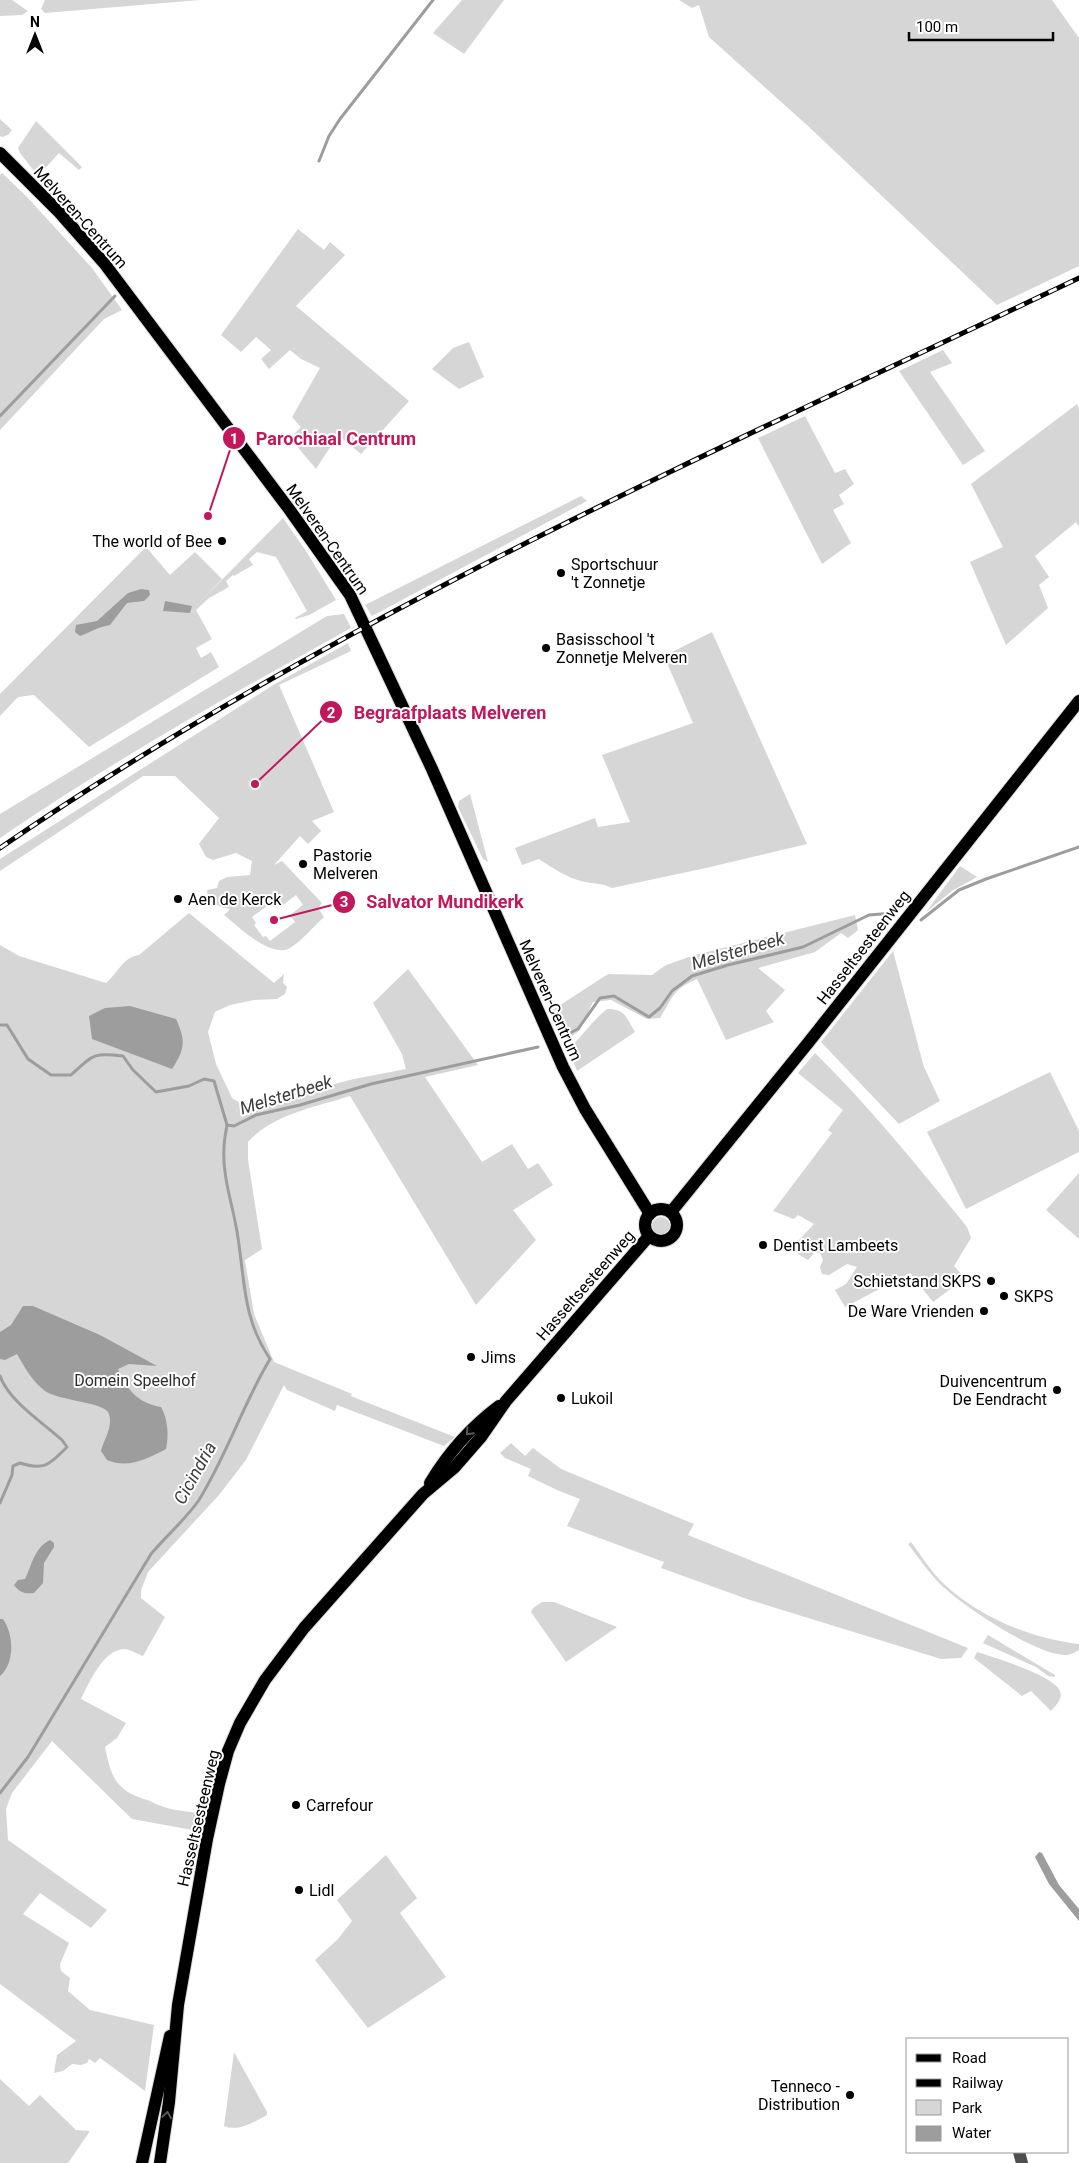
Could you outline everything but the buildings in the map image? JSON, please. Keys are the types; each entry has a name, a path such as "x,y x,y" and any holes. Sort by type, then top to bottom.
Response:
{"main road":[{"name":"Melveren-Centrum","path":"0,154 60,212 104,264 289,508 350,595 432,769 566,1074 585,1109 650,1214"},
{"name":"Hasseltsesteenweg","path":"671,1212 808,1043 1079,701"},
{"path":"662,1209 671,1212 677,1225 674,1235 659,1241 649,1236 645,1223 650,1214 662,1209"},
{"name":"Hasseltsesteenweg","path":"160,2163 169,2102 178,2005 207,1839 228,1751 240,1723 265,1680 287,1649 423,1494 454,1468 470,1450 506,1401 649,1236"},
{"name":"Hasseltsesteenweg","path":"142,2163 178,2005"}],"green space":[{"path":"0,0 12,0 28,11 22,15 0,16"},
{"path":"45,0 200,0 45,13 41,9"},
{"path":"462,0 504,0 464,54 433,33"},
{"path":"679,0 1052,0 1079,38 1079,266 997,305 808,126 709,37 699,5 692,8"},
{"path":"0,119 12,130 8,135 2,137 0,136"},
{"path":"36,121 82,167 79,170 59,153 38,176 18,148"},
{"path":"2,173 27,197 92,268 122,310 104,319 0,430 0,175"},
{"path":"298,229 324,250 330,242 345,255 296,306 409,401 361,454 338,435 316,469 290,438 301,427 292,417 320,368 301,359 290,350 269,369 261,359 271,350 256,337 241,352 221,335"},
{"path":"469,342 484,377 459,389 432,369 453,348"},
{"path":"943,350 952,363 930,372 985,451 963,465 899,371"},
{"path":"1077,404 1079,409 1079,527 1076,522 1035,556 1049,577 1039,585 1048,608 1006,645 970,562 1003,547 971,484"},
{"path":"805,416 835,473 845,469 854,484 839,495 844,504 833,510 851,543 822,564 758,438"},
{"path":"581,496 587,501 372,616 365,605"},
{"path":"283,518 336,600 309,615 296,619 307,611 276,557 257,552 249,559 253,565 233,575 226,581 229,587 209,598 196,610 212,639 196,648 201,658 211,652 219,667 89,747 34,695 18,697 0,716 0,694 146,547 170,575 195,552 222,579 197,605"},
{"path":"344,614 351,628 129,755 0,838 0,814 327,616"},
{"path":"712,632 807,844 612,888 572,878 555,870 539,859 522,865 515,848 595,818 598,827 630,822 602,755 693,723 664,656"},
{"path":"348,643 351,651 279,685 334,812 312,821 321,831 308,844 300,836 274,865 282,861 322,903 318,908 324,917 290,948 282,950 265,946 246,934 224,915 230,909 221,907 208,899 207,890 217,888 219,881 227,877 250,875 252,861 236,853 213,860 206,857 199,844 219,818 175,776 143,776 0,871 0,859 275,684","holes":["296,895 303,905 290,915 295,922 270,941 266,936 263,937 254,925 256,923 252,917 277,899 283,905"]},
{"path":"470,794 488,862 483,859 458,807 459,801"},
{"path":"960,866 977,877 952,891 926,912"},
{"name":"Domein Speelhof","path":"189,913 274,983 284,974 283,983 287,987 285,994 277,999 254,1000 230,1005 215,1012 208,1032 216,1064 232,1098 242,1104 279,1098 354,1079 406,1069 402,1054 373,1003 408,969 478,1065 425,1077 482,1162 512,1144 528,1169 538,1163 553,1185 513,1210 536,1240 476,1305 350,1096 282,1118 258,1132 248,1142 248,1160 262,1249 245,1261 254,1314 274,1362 352,1394 351,1396 353,1397 455,1437 444,1446 337,1405 335,1411 287,1390 284,1385 246,1460 219,1495 148,1572 141,1590 141,1598 165,1617 143,1656 124,1649 110,1655 98,1668 81,1699 126,1723 117,1738 105,1747 113,1775 122,1787 128,1792 171,1809 203,1814 198,1831 132,1819 52,1741 12,1793 6,1809 8,1840 107,1910 91,1928 40,1893 23,1914 69,1943 60,1964 61,1971 70,1978 68,1991 90,2010 154,2025 145,2091 100,2058 95,2063 89,2059 87,2063 81,2065 72,2064 63,2071 54,2073 57,2055 76,2041 0,1984 0,945 19,956 106,983 125,962 133,956 139,955"},
{"path":"855,915 858,930 848,938 841,933 815,952 758,968 785,990 766,1011 774,1022 726,1040 697,979 678,990 660,1018 647,1019 611,1000 593,1002 580,1030 566,1041 551,1011 608,974 652,975 666,965 695,955"},
{"path":"893,951 924,1067 940,1101 899,1124 821,1042"},
{"path":"607,1009 622,1012 635,1032 577,1071 569,1049"},
{"path":"815,1053 874,1116 967,1227 971,1238 954,1266 965,1278 933,1302 910,1273 845,1307 835,1290 846,1284 857,1267 847,1264 829,1275 822,1274 820,1267 823,1260 820,1253 815,1252 808,1260 798,1254 799,1240 814,1224 798,1215 794,1219 773,1211 832,1133 828,1130 843,1110 798,1073"},
{"path":"1050,1072 1079,1131 1079,1152 966,1209 927,1132"},
{"path":"1079,1173 1079,1239 1046,1210"},
{"path":"661,1217 667,1220 670,1226 667,1232 661,1235 655,1232 652,1226 655,1220"},
{"path":"511,1443 525,1456 533,1448 561,1469 694,1524 688,1535 968,1648 961,1658 941,1659 750,1600 661,1568 664,1562 567,1526 580,1499 528,1476 531,1469 505,1458 500,1453"},
{"path":"911,1542 939,1579 974,1607 1007,1625 1042,1637 1079,1644 1079,1650 1067,1655 1052,1653 1036,1647 983,1617 942,1586 908,1544"},
{"path":"542,1602 554,1602 617,1627 566,1662 531,1612 533,1608"},
{"path":"988,1635 1055,1675 1055,1677 1048,1676 1036,1667 983,1643"},
{"path":"977,1652 1036,1673 1056,1685 1061,1697 1051,1711 1031,1691 1022,1696 974,1658"},
{"path":"386,1855 417,1898 400,1913 446,1977 368,2028 315,1960 338,1939 352,1921 337,1900"},
{"path":"234,2052 267,2115 246,2125 229,2128 224,2126"},
{"path":"0,2079 29,2106 40,2095 76,2130 90,2131 68,2163 0,2163"}],"water":[{"path":"141,589 149,590 150,595 144,601 127,603 110,625 80,636 75,632 76,625 97,621 128,593"},
{"path":"165,601 192,606 190,613 163,611"},
{"path":"130,1006 176,1019 183,1039 183,1045 180,1056 172,1069 92,1039 89,1016 105,1008"},
{"path":"23,1306 33,1306 100,1335 157,1366 129,1364 118,1369 125,1383 134,1394 146,1402 161,1407 167,1428 166,1449 137,1462 115,1463 107,1460 101,1451 110,1424 109,1414 106,1410 45,1391 33,1379 17,1354 5,1360 0,1359 0,1332 11,1325"},
{"path":"50,1540 54,1543 54,1547 44,1563 43,1583 34,1593 25,1593 16,1588 14,1585 18,1580 25,1579 37,1552"},
{"path":"0,1619 3,1619 7,1626 11,1649 8,1664 0,1676"},
{"path":"1039,1852 1042,1853 1059,1885 1079,1909 1079,1921 1049,1884 1035,1857"}],"waterway":[{"path":"319,161 329,136 340,119 433,0"},
{"path":"0,416 115,296"},
{"name":"Melsterbeek","path":"921,920 959,890 1079,847"},
{"name":"Melsterbeek","path":"563,1036 578,1029 600,998 614,996 649,1017 660,1008 672,991 692,976 728,965 803,947 869,915 893,913"},
{"name":"Melsterbeek","path":"0,1025 7,1025 28,1059 51,1075 71,1075 89,1059 105,1054 123,1056 133,1070 156,1092 189,1086 204,1079 214,1081 227,1125 234,1126 256,1115 300,1105 371,1084 538,1047"},
{"name":"Cicindria","path":"0,1793 28,1757 151,1554 199,1500 270,1359 255,1330 247,1300 225,1170 224,1145 227,1125"},
{"path":"0,1376 4,1385 18,1402 62,1440 67,1447 51,1462 41,1466 20,1463 13,1466 12,1475 0,1503"}],"railway":[{"path":"0,848 128,764 259,686 392,612 665,474 1079,278"}],"place":[{"name":"Parochiaal Centrum","path":"208,516"},
{"name":"The world of Bee","path":"222,541"},
{"name":"Sportschuur 't Zonnetje","path":"561,573"},
{"name":"Basisschool 't Zonnetje Melveren","path":"546,648"},
{"name":"Begraafplaats Melveren","path":"255,784"},
{"name":"Pastorie Melveren","path":"303,864"},
{"name":"Aen de Kerck","path":"178,899"},
{"name":"Salvator Mundikerk","path":"274,920"},
{"name":"Dentist Lambeets","path":"763,1245"},
{"name":"Schietstand SKPS","path":"991,1281"},
{"name":"SKPS","path":"1004,1296"},
{"name":"De Ware Vrienden","path":"984,1311"},
{"name":"Jims","path":"471,1357"},
{"name":"Duivencentrum De Eendracht","path":"1057,1390"},
{"name":"Lukoil","path":"561,1398"},
{"name":"Carrefour","path":"296,1805"},
{"name":"Lidl","path":"299,1890"},
{"name":"Tenneco - Distribution","path":"850,2095"}]}
